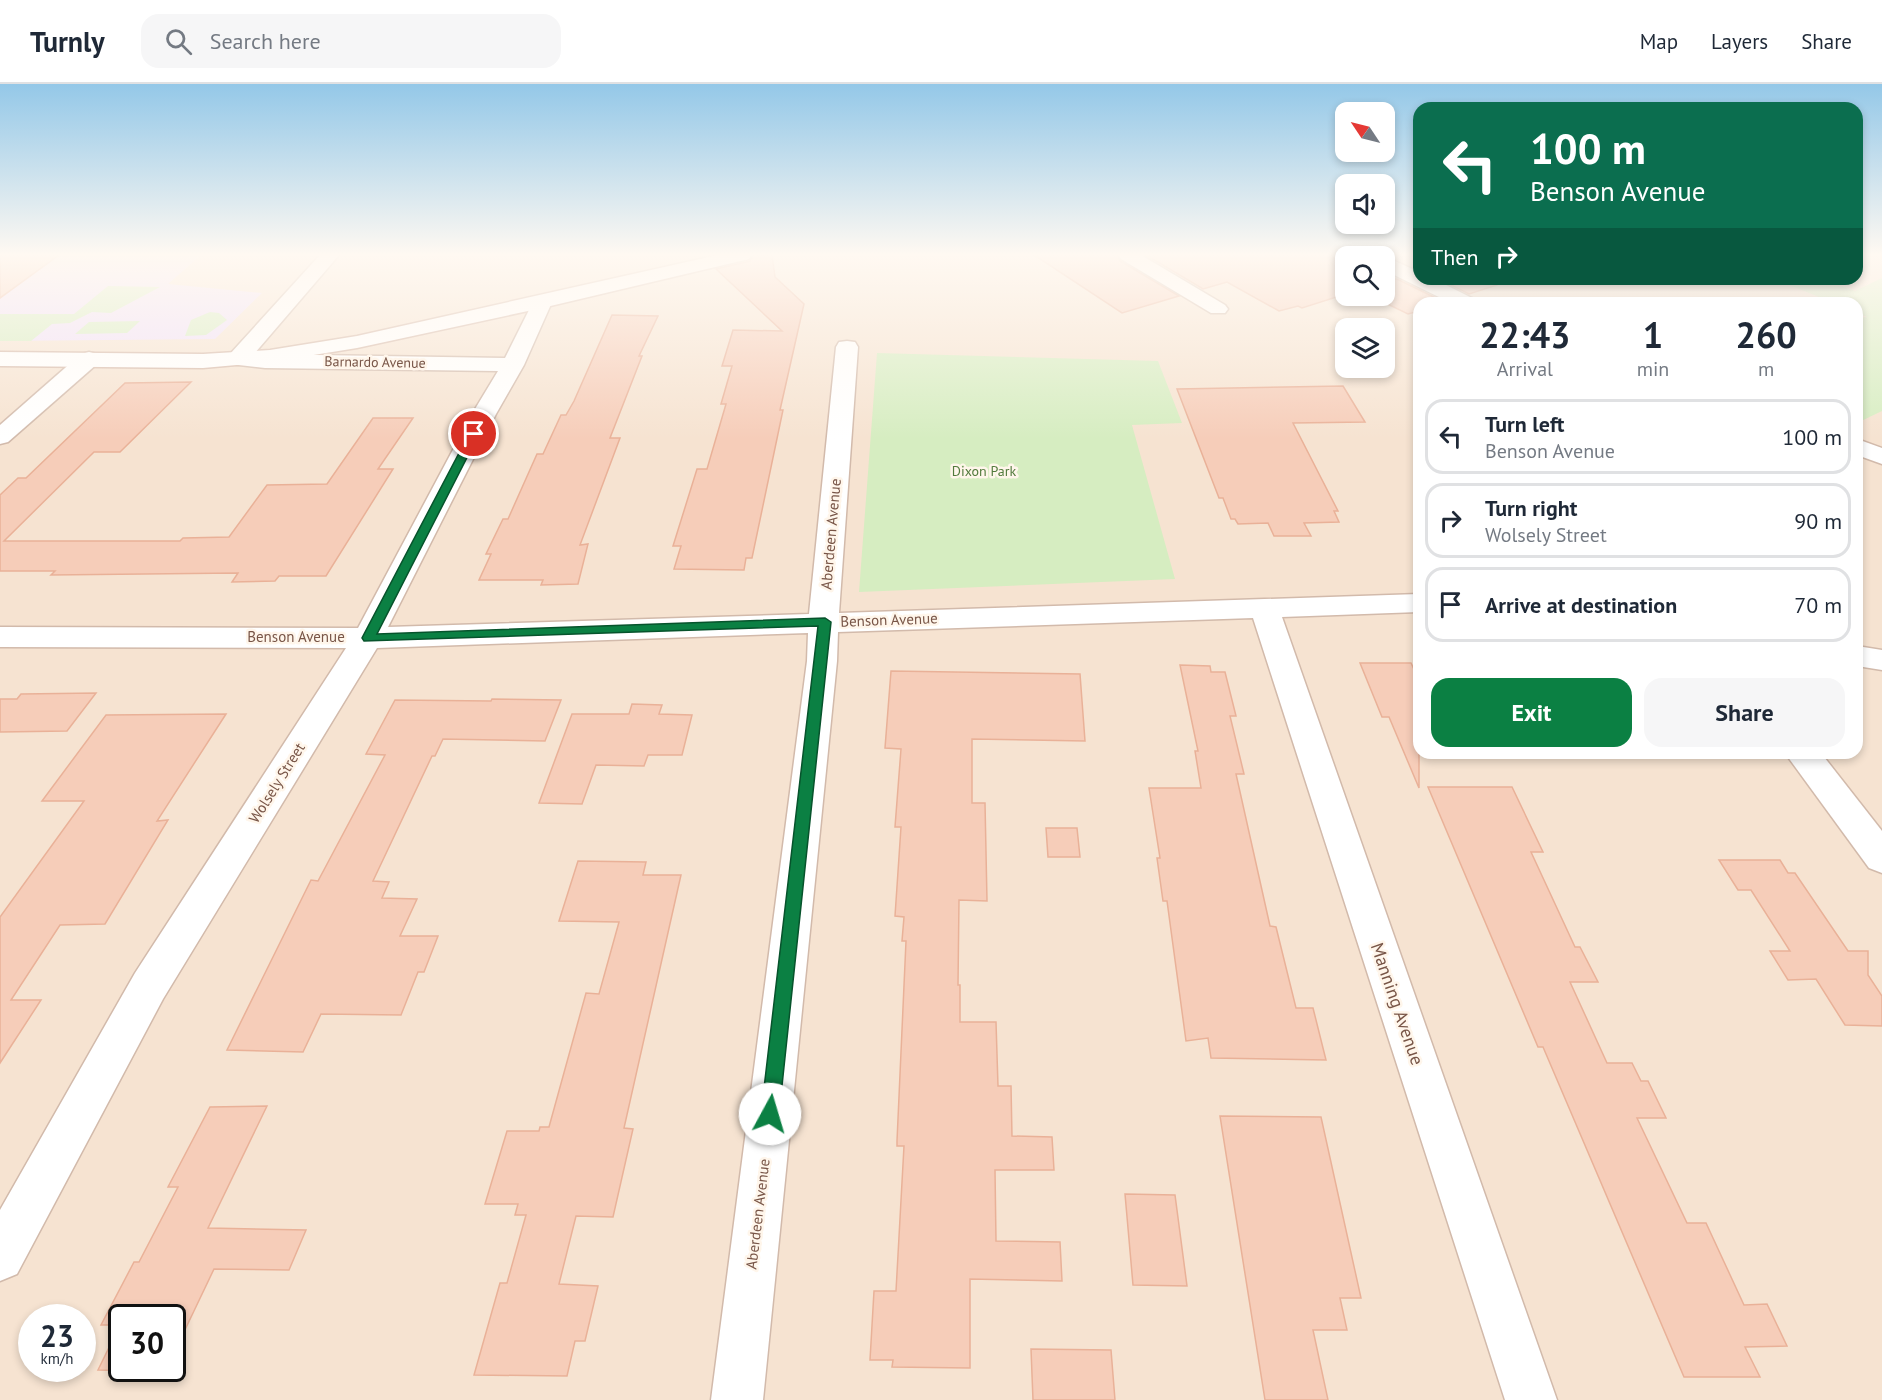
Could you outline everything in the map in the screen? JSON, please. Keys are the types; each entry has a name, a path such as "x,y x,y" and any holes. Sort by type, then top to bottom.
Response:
{"street":[{"path":"238,359 276,316"},
{"name":"Barnardo Avenue","path":"0,359 203,361 238,359 357,342 475,316"},
{"name":"Wolsely Street","path":"0,1257 149,986 368,638 484,414 513,365 535,316"},
{"name":"Aberdeen Avenue","path":"737,1400 825,622 825,588 847,347"},
{"path":"0,437 89,359"},
{"name":"Barnardo Avenue","path":"238,359 513,365"},
{"path":"1863,449 1882,457"},
{"name":"Benson Avenue","path":"0,637 368,638 1413,603"},
{"name":"Manning Avenue","path":"1264,608 1531,1400"},
{"path":"1863,657 1882,660"},
{"path":"1807,759 1882,858"}],"shaded area":[{"path":"0,316 1413,316 1413,759 1863,759 1863,316 1882,316 1882,1400 0,1400"},
{"path":"0,316 238,316 215,339 0,341"}],"green space":[{"path":"0,316 83,316 70,323 52,324 31,341 0,341"},
{"path":"200,316 223,316 227,320 206,335 185,336 191,320"},
{"path":"1882,316 1882,411 1863,420 1863,317"},
{"path":"140,321 127,333 75,334 89,322"},
{"name":"Dixon Park","path":"877,353 1158,361 1182,423 1132,425 1175,579 859,592"}],"building":[{"path":"611,316 658,316 639,356 642,356 610,438 620,438 580,545 588,544 578,584 541,585 543,580 479,580 491,554 486,554 503,519 508,519 537,454 543,454 561,415 566,415"},
{"path":"766,316 801,316 780,410 783,410 752,558 746,558 744,570 674,569 681,546 673,546 697,469 707,469 726,404 721,404 732,366 722,366 733,330 782,331"},
{"path":"191,382 120,452 94,452 4,541 180,541 183,538 229,537 267,485 327,484 373,418 413,418 378,469 393,469 326,576 279,576 275,581 232,582 238,573 51,575 55,571 0,571 0,495 18,478 26,478 125,383"},
{"path":"1343,386 1365,422 1293,423 1338,511 1334,511 1339,522 1304,523 1311,536 1274,536 1268,523 1238,524 1235,519 1231,519 1223,498 1219,498 1177,389"},
{"path":"1360,663 1411,663 1413,667 1413,759 1419,759 1419,788 1389,717 1382,717"},
{"path":"1180,665 1210,666 1211,672 1225,672 1236,716 1230,716 1244,774 1236,774 1270,926 1276,927 1296,1008 1313,1008 1326,1060 1211,1058 1208,1038 1186,1041 1167,901 1163,901 1157,858 1160,858 1149,788 1201,788 1195,751 1198,751"},
{"path":"891,671 1080,674 1085,741 972,739 972,803 985,803 987,901 959,900 960,1022 996,1022 998,1086 1011,1086 1012,1136 1052,1137 1054,1170 995,1170 996,1241 1060,1242 1062,1281 970,1279 970,1368 892,1367 893,1360 870,1360 874,1291 896,1291 904,1146 897,1146 897,1141 906,941 902,941 904,917 895,916 901,827 895,827 901,749 885,748"},
{"path":"96,693 67,731 0,732 0,699 17,699 21,694"},
{"path":"492,699 561,700 545,741 443,739 435,756 432,756 373,881 389,882 382,898 417,899 400,936 438,936 424,972 418,972 401,1015 321,1014 303,1052 227,1050 311,880 318,881 385,755 366,754 395,700 491,701"},
{"path":"632,704 662,705 659,714 692,715 682,755 648,755 644,766 596,765 582,804 539,803 572,714 629,714"},
{"path":"226,714 157,821 168,820 105,924 60,925 11,1000 41,1000 0,1063 0,917 84,801 42,801 106,715"},
{"path":"1428,787 1512,787 1543,852 1531,852 1575,947 1580,947 1598,982 1570,982 1607,1063 1632,1063 1641,1081 1648,1081 1666,1118 1637,1118 1687,1223 1706,1223 1744,1305 1767,1304 1787,1346 1745,1347 1760,1377 1684,1377 1543,1047 1538,1047"},
{"path":"1046,828 1077,828 1080,857 1048,857"},
{"path":"1719,860 1780,860 1788,873 1795,873 1848,951 1868,951 1868,975 1882,996 1882,1026 1845,1025 1816,979 1788,980 1770,951 1790,951 1751,890 1738,890"},
{"path":"578,861 646,862 643,875 681,875 624,1128 633,1129 613,1217 576,1216 559,1284 598,1286 585,1341 575,1341 567,1376 474,1375 500,1283 507,1283 526,1215 515,1215 518,1204 485,1204 507,1131 539,1131 540,1127 549,1127 586,993 599,994 619,922 559,921"},
{"path":"267,1106 208,1228 306,1230 289,1270 214,1269 186,1328 186,1304 112,1304 134,1262 139,1262 178,1187 168,1187 210,1107"},
{"path":"1220,1116 1321,1117 1361,1298 1340,1298 1347,1330 1313,1330 1328,1400 1265,1400"},
{"path":"1125,1194 1175,1195 1187,1286 1133,1285"},
{"path":"108,1312 108,1325 101,1325"},
{"path":"1031,1349 1111,1350 1115,1400 1033,1400"},
{"path":"108,1350 108,1370 98,1370"}],"route":[{"path":"474,434 368,638 825,622 770,1114"}]}
